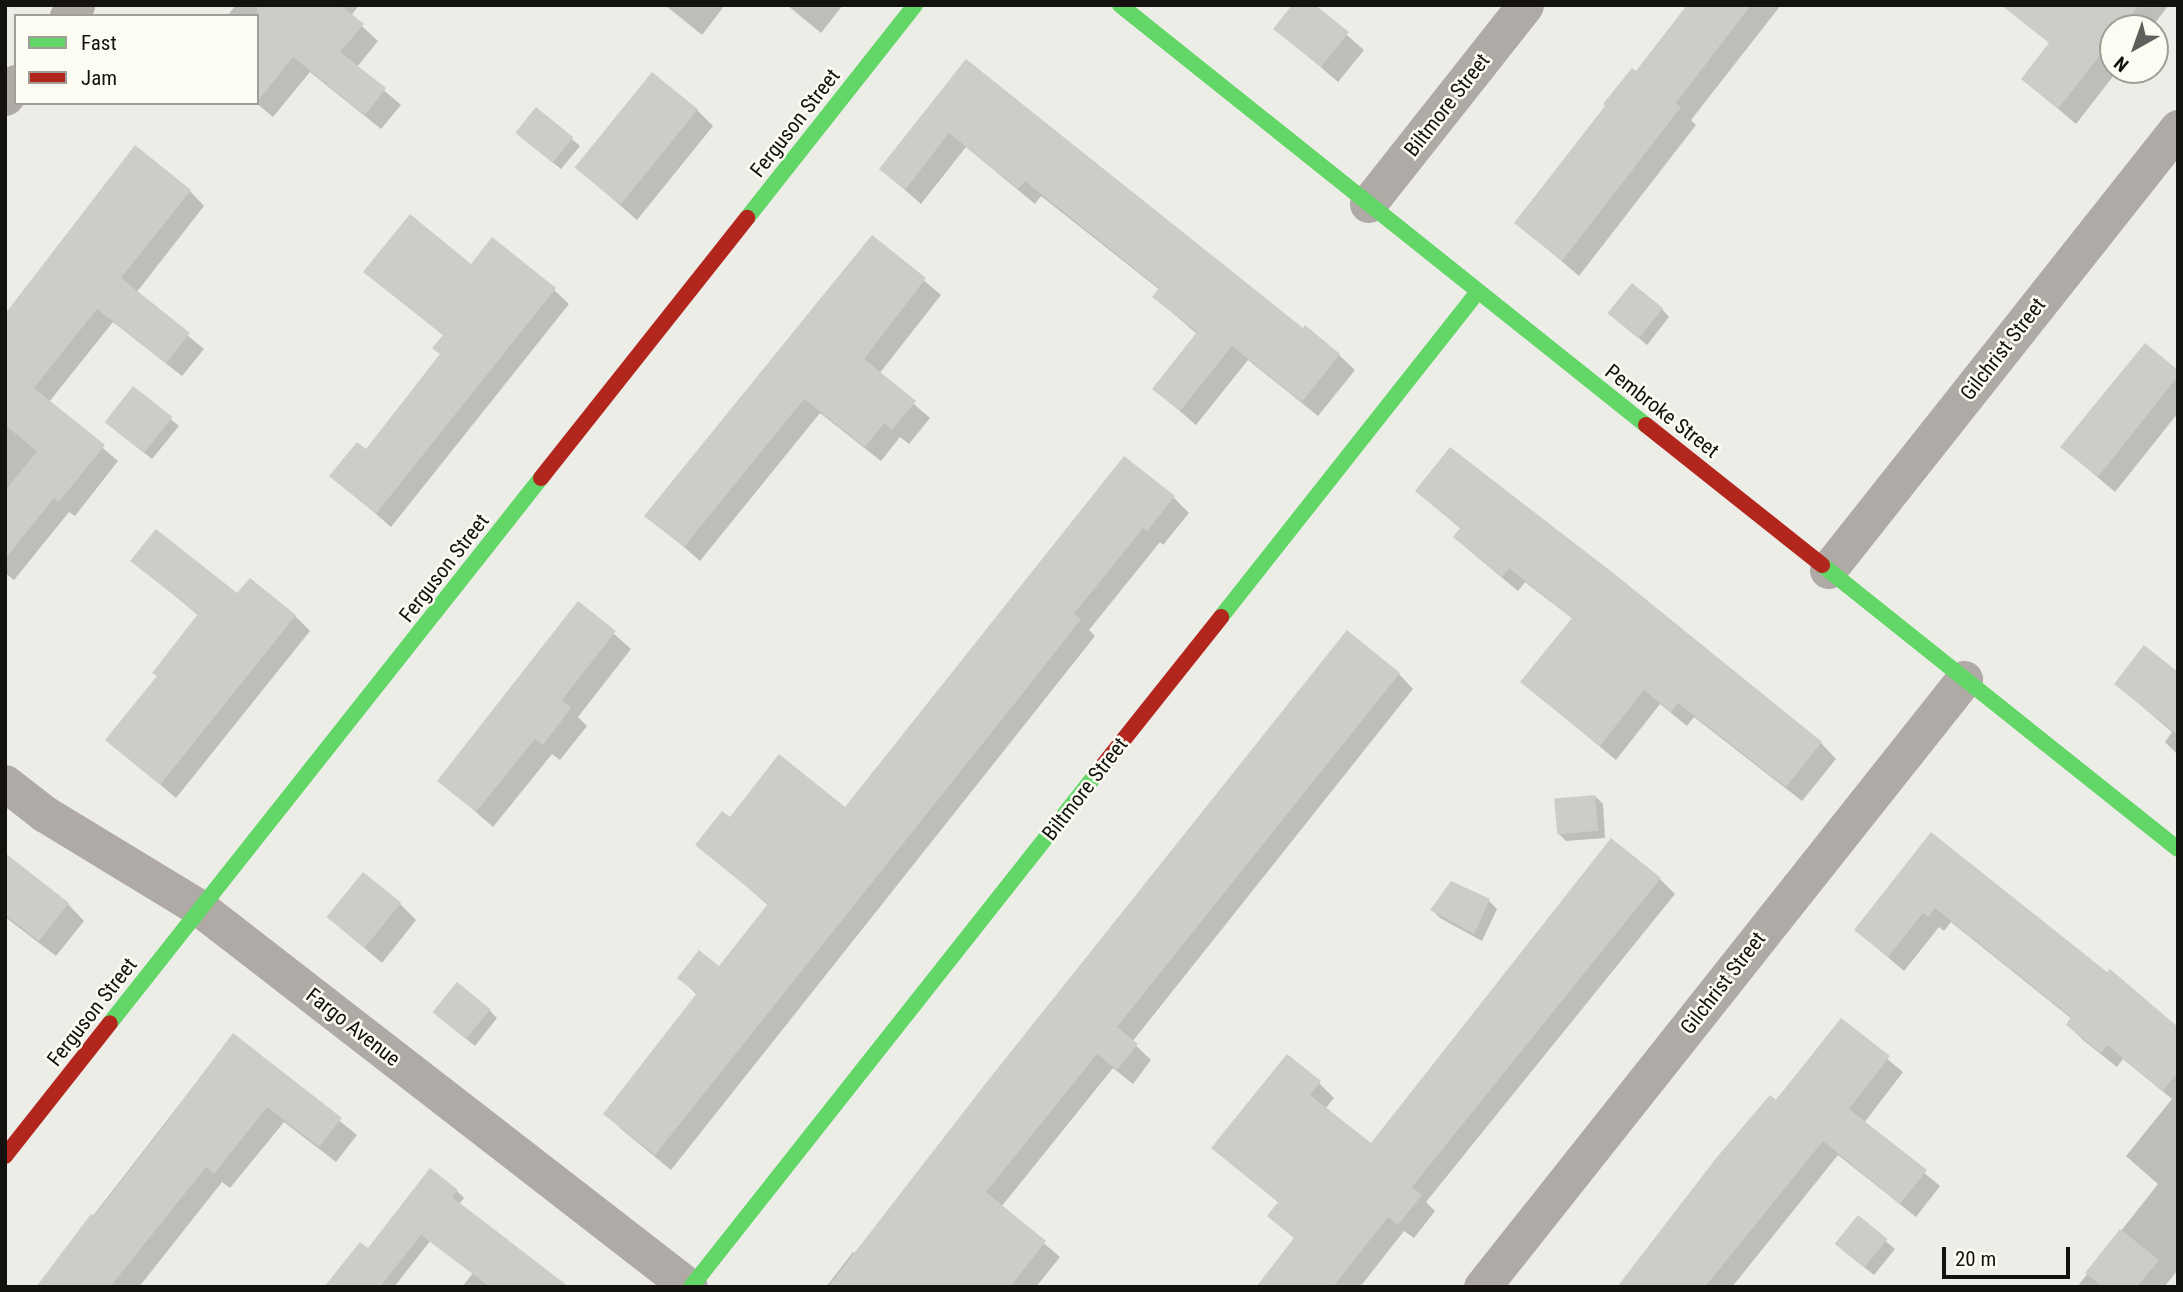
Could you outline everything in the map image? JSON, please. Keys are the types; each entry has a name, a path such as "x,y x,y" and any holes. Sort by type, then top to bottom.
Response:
{"street":[{"name":"Ferguson Street","path":"5,1156 915,5"},
{"name":"Pembroke Street","path":"1120,5 2178,849"},
{"name":"Biltmore Street","path":"1368,204 1525,5"},
{"name":"Gilchrist Street","path":"1829,570 2178,128"},
{"name":"Biltmore Street","path":"690,1287 1478,292"},
{"name":"Gilchrist Street","path":"1482,1287 1964,679"},
{"name":"Fargo Avenue","path":"5,783 45,814 201,909 690,1287"}],"building":[{"path":"257,5 340,5 364,24 340,52 386,88 365,115 293,57 259,100"},
{"path":"1292,5 1315,5 1349,32 1321,67 1273,29"},
{"path":"1687,5 1751,5 1676,103 1681,107 1562,261 1514,223 1605,106 1603,104 1632,68 1636,71"},
{"path":"2001,5 2139,5 2132,14 2099,14 2099,56 2058,109 2021,79 2049,43"},
{"path":"966,59 1303,328 1305,325 1340,354 1302,402 1232,346 1180,411 1152,389 1197,332 1152,297 1159,288 1025,181 1018,189 949,133 905,190 879,169"},
{"path":"652,72 698,109 620,205 575,168"},
{"path":"536,107 573,137 553,163 515,133"},
{"path":"135,145 191,190 121,278 190,333 166,363 97,309 34,388 105,445 59,502 54,498 5,559 5,491 37,451 5,425 5,314"},
{"path":"410,214 471,264 492,237 556,288 376,514 329,476 357,442 366,449 440,354 432,348 443,335 363,272"},
{"path":"872,235 926,278 864,359 916,401 892,430 884,423 865,447 804,399 684,547 644,516"},
{"path":"1632,283 1663,308 1639,338 1607,313"},
{"path":"2145,343 2178,370 2178,376 2098,477 2060,447"},
{"path":"133,386 172,417 144,453 105,422"},
{"path":"1450,447 1617,576 1822,742 1786,787 1678,703 1671,712 1644,690 1600,746 1520,682 1572,618 1509,568 1502,577 1453,537 1460,528 1415,491"},
{"path":"1124,456 1175,496 1147,531 1143,528 1074,614 1081,619 655,1155 603,1114 697,993 677,978 699,950 719,966 768,904 695,845 722,811 730,817 779,754 845,807"},
{"path":"156,529 237,593 250,578 296,615 160,785 105,740 157,676 152,673 198,614 130,561"},
{"path":"578,601 616,631 562,700 571,708 543,745 535,739 476,812 437,781"},
{"path":"1347,630 1400,673 1117,1027 1138,1044 1117,1070 1097,1054 986,1192 1046,1241 1010,1287 828,1287 986,1083"},
{"path":"2144,645 2178,672 2178,735 2114,684"},
{"path":"1595,795 1598,831 1557,834 1554,799"},
{"path":"1931,832 2107,972 2110,969 2178,1027 2178,1072 2163,1091 2107,1045 2101,1053 2066,1025 2071,1017 1935,908 1928,917 1923,913 1888,957 1854,930"},
{"path":"1611,838 1661,878 1412,1187 1422,1195 1398,1225 1388,1217 1333,1287 1256,1287 1294,1238 1267,1216 1278,1202 1211,1148 1287,1054 1321,1081 1310,1095 1371,1143"},
{"path":"5,853 69,903 39,941 5,915"},
{"path":"363,872 401,903 365,948 326,917"},
{"path":"1451,881 1490,899 1474,934 1430,910"},
{"path":"457,982 490,1009 466,1039 432,1012"},
{"path":"1841,1018 1890,1056 1849,1109 1927,1170 1900,1204 1823,1141 1705,1287 1617,1287 1717,1157 1770,1095 1776,1100"},
{"path":"233,1033 342,1118 319,1147 267,1107 214,1174 206,1167 110,1287 36,1287 91,1214 94,1216 160,1131"},
{"path":"430,1168 458,1190 452,1197 569,1287 490,1287 421,1235 380,1287 324,1287 360,1242 368,1248"},
{"path":"1858,1215 1888,1239 1864,1268 1835,1244"},
{"path":"2120,1229 2159,1260 2137,1287 2103,1287 2085,1273"}],"traffic: fast":[{"path":"747,218 915,5"},
{"path":"1120,5 1646,425"},
{"path":"1221,617 1478,292"},
{"path":"110,1023 541,478"},
{"path":"1822,565 2178,849"},
{"path":"691,1287 1101,768"}],"traffic: jam":[{"path":"541,478 747,218"},
{"path":"1646,425 1822,565"},
{"path":"1101,768 1221,617"},
{"path":"5,1156 110,1023"}]}
